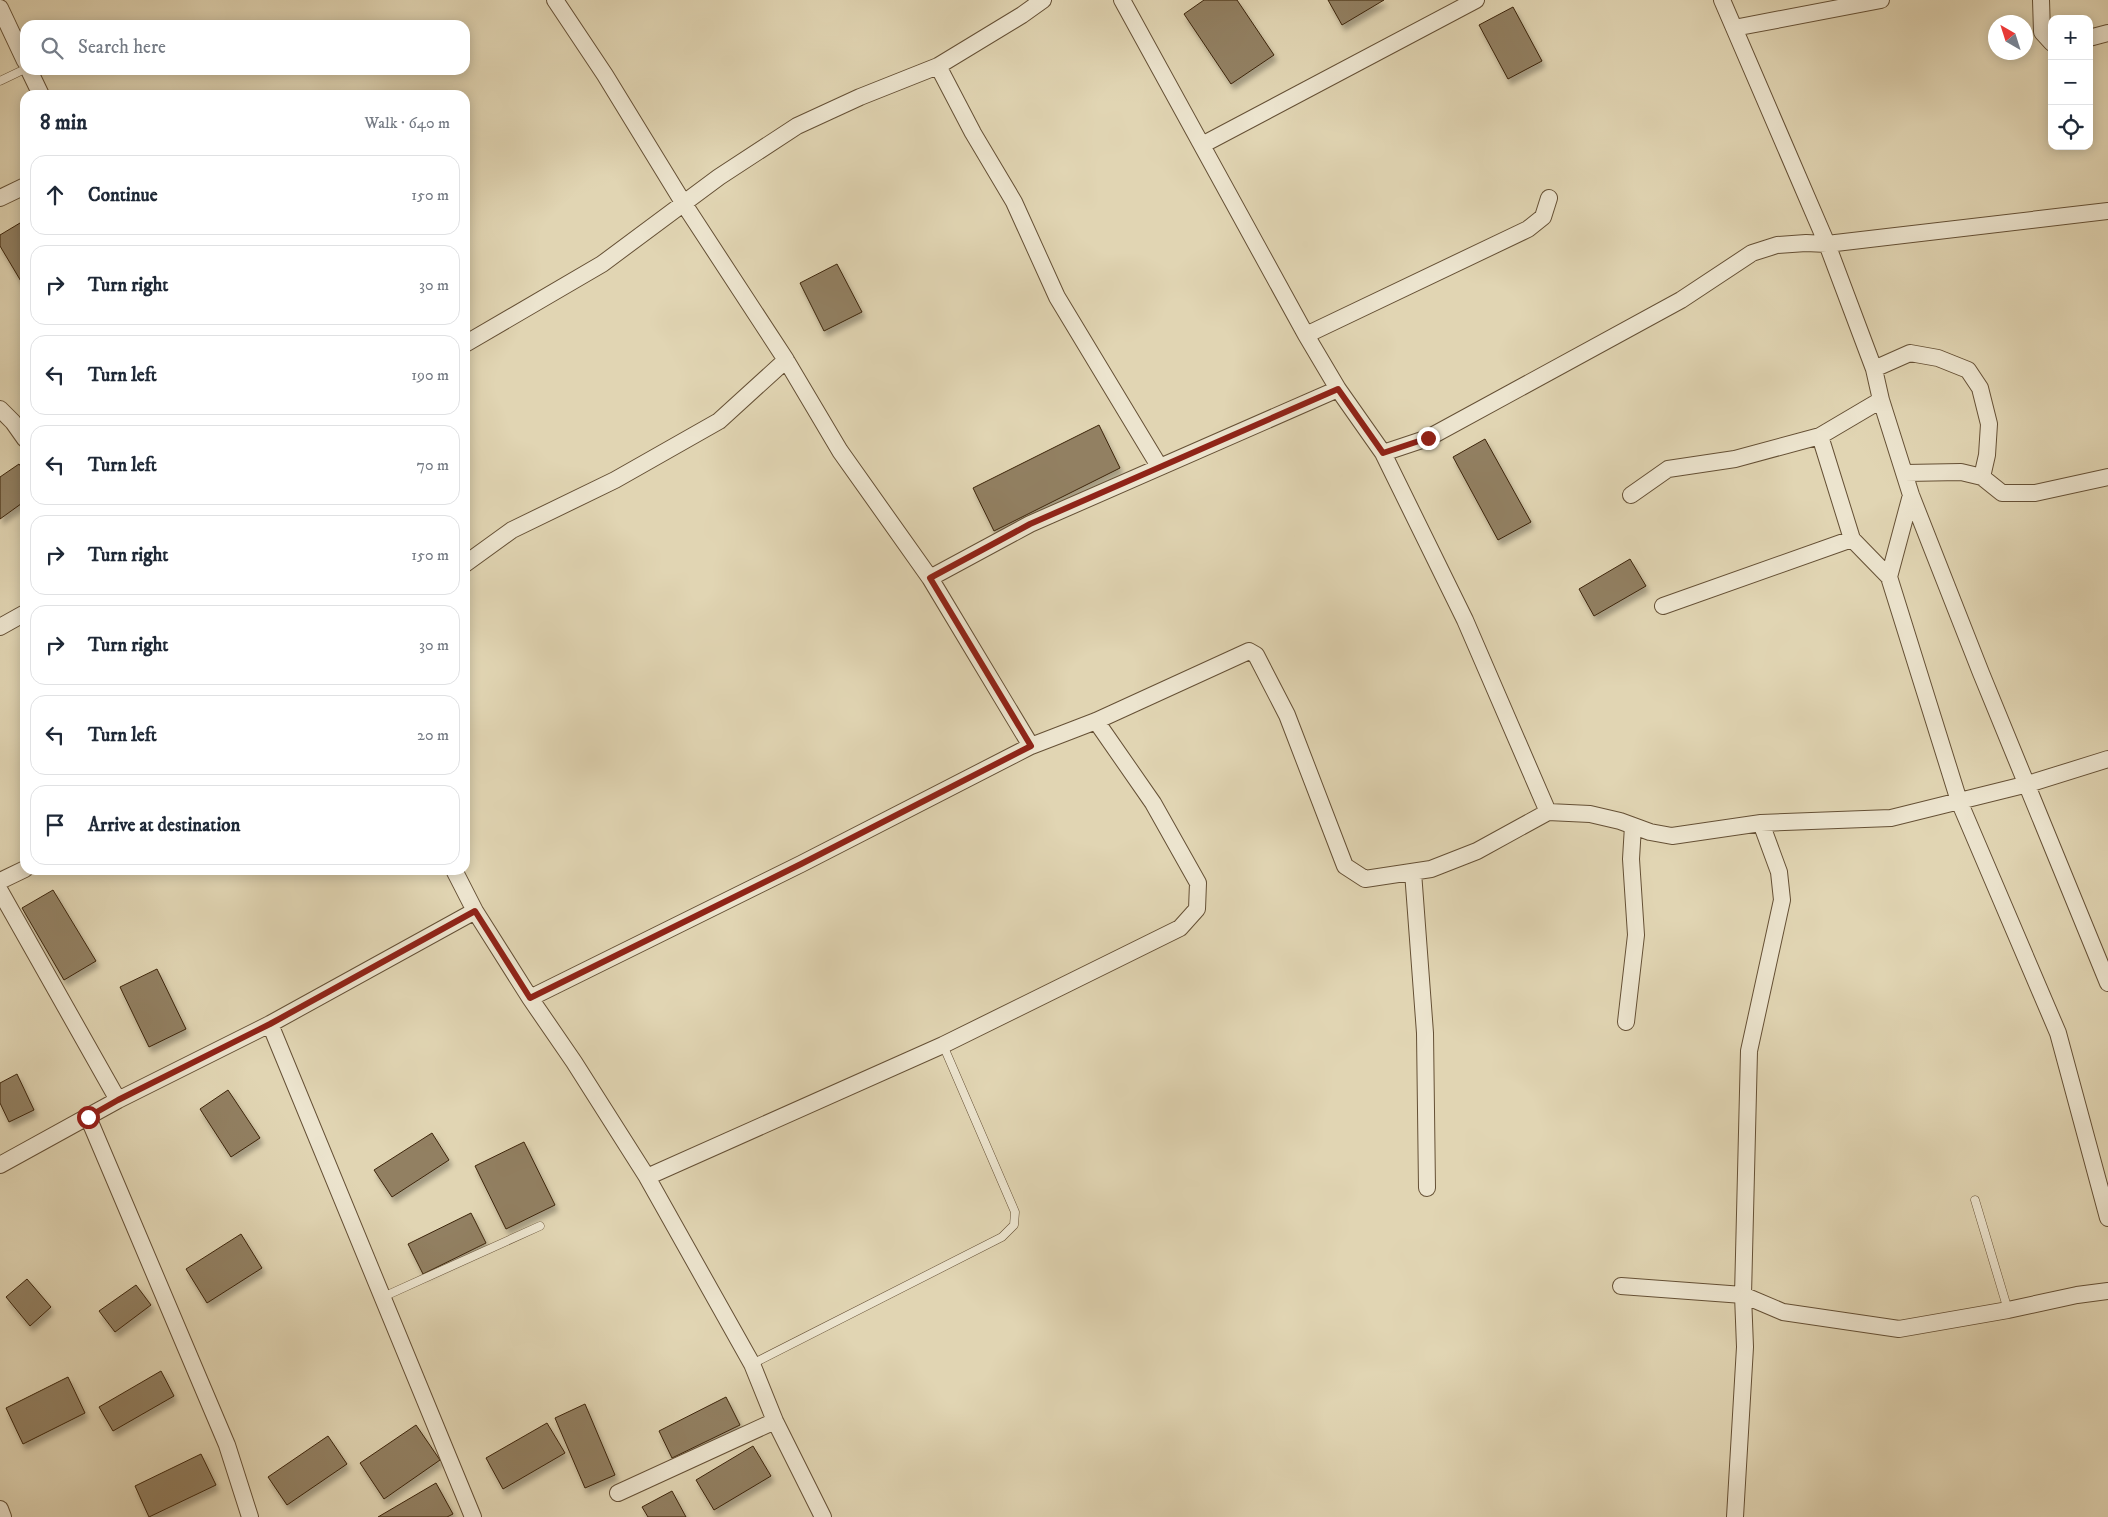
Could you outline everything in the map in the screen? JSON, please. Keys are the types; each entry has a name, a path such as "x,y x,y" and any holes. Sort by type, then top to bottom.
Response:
{"street":[{"path":"555,0 605,75 684,204 786,360 840,451 930,578 1031,746"},
{"path":"470,341 602,264 719,177 797,126 860,97 938,66 1022,15 1043,0"},
{"path":"1122,0 1306,335 1338,389 1383,453 1464,620 1548,812"},
{"path":"1202,145 1476,0"},
{"path":"1722,0 1828,244 1874,369 1881,400 1912,495 1981,673 2108,983"},
{"path":"1734,28 1881,0"},
{"path":"2041,0 2042,32 2048,39"},
{"path":"0,8 20,50"},
{"path":"2093,37 2108,34"},
{"path":"938,66 973,133 1014,202 1057,298 1160,466"},
{"path":"31,75 39,90"},
{"path":"0,198 20,188"},
{"path":"1306,335 1528,229 1543,217 1549,198"},
{"path":"1383,453 1428,438 1681,300 1752,253 1777,245 1828,244 2108,210"},
{"path":"1874,369 1910,353 1938,358 1968,370 1980,388 1989,424 1987,455 1982,478"},
{"path":"470,560 512,530 615,480 719,421 786,360"},
{"path":"930,578 1030,524 1338,389"},
{"path":"1631,494 1668,469 1735,459 1820,436 1881,400"},
{"path":"0,409 20,432"},
{"path":"1820,436 1852,539 1889,577 1959,801 2058,1033 2103,1180 2108,1218"},
{"path":"1905,473 1961,472 1982,478 2002,493 2035,493 2108,477"},
{"path":"1889,577 1912,495"},
{"path":"1663,606 1852,539"},
{"path":"0,627 20,616"},
{"path":"530,998 801,864 1031,746 1096,721 1248,651 1253,652 1287,716 1345,866 1365,879 1431,869 1476,850 1548,812 1590,814 1650,832 1672,836 1761,823 1891,818 2028,784 2108,759"},
{"path":"648,1177 944,1045 1180,928 1197,909 1198,883 1154,803 1096,721"},
{"path":"1735,1517 1745,1347 1743,1295 1749,1051 1782,900 1780,872 1761,823"},
{"path":"1626,1022 1636,935 1632,859 1633,826"},
{"path":"0,882 20,872"},
{"path":"1413,872 1425,1033 1427,1188"},
{"path":"457,875 475,911 530,998 574,1062 648,1177 752,1364 775,1420 823,1517"},
{"path":"0,891 118,1100"},
{"path":"0,1165 118,1100 270,1024 475,911"},
{"path":"270,1024 473,1517"},
{"path":"88,1117 228,1445 250,1517"},
{"path":"1621,1286 1743,1295 1783,1312 1899,1330 2077,1295 2108,1291"},
{"path":"618,1493 775,1420"},
{"path":"0,1509 3,1517"}],"lane":[{"path":"0,82 20,72"},
{"path":"752,1364 1002,1237 1014,1225 1015,1212 944,1045"},
{"path":"1975,1200 2008,1310"},
{"path":"384,1297 540,1226"}],"building":[{"path":"1204,0 1237,0 1274,55 1231,84 1184,14"},
{"path":"1328,0 1384,0 1342,25"},
{"path":"1513,7 1542,61 1508,79 1479,25"},
{"path":"20,223 20,280 0,246 0,235"},
{"path":"837,264 862,312 824,331 800,283"},
{"path":"1099,425 1120,468 994,531 973,488"},
{"path":"1485,439 1531,522 1498,540 1453,457"},
{"path":"19,464 20,465 20,505 0,519 0,477"},
{"path":"1630,559 1646,586 1594,616 1579,589"},
{"path":"53,890 96,961 64,980 22,908"},
{"path":"157,969 186,1029 149,1047 120,987"},
{"path":"17,1074 34,1110 9,1122 0,1103 0,1083"},
{"path":"228,1090 260,1138 231,1157 200,1109"},
{"path":"432,1133 449,1160 392,1197 374,1170"},
{"path":"524,1142 555,1205 506,1229 475,1166"},
{"path":"471,1213 486,1243 423,1274 408,1244"},
{"path":"241,1234 262,1268 207,1303 186,1269"},
{"path":"27,1279 51,1307 30,1326 6,1297"},
{"path":"136,1285 151,1305 115,1332 99,1311"},
{"path":"161,1371 174,1396 113,1431 99,1407"},
{"path":"68,1377 85,1413 23,1444 6,1408"},
{"path":"726,1397 740,1425 672,1458 659,1431"},
{"path":"585,1404 615,1475 585,1488 555,1418"},
{"path":"547,1423 565,1453 503,1489 486,1458"},
{"path":"416,1425 440,1460 384,1499 360,1463"},
{"path":"328,1436 347,1464 287,1505 268,1477"},
{"path":"753,1446 771,1476 714,1510 696,1480"},
{"path":"201,1454 216,1485 149,1517 135,1486"},
{"path":"436,1483 453,1514 447,1517 378,1517"},
{"path":"672,1491 686,1517 648,1517 642,1507"}],"route":[{"path":"88,1117 270,1024 475,911 530,998 801,864 1031,746 930,578 1030,524 1338,389 1383,453 1428,438"}]}
